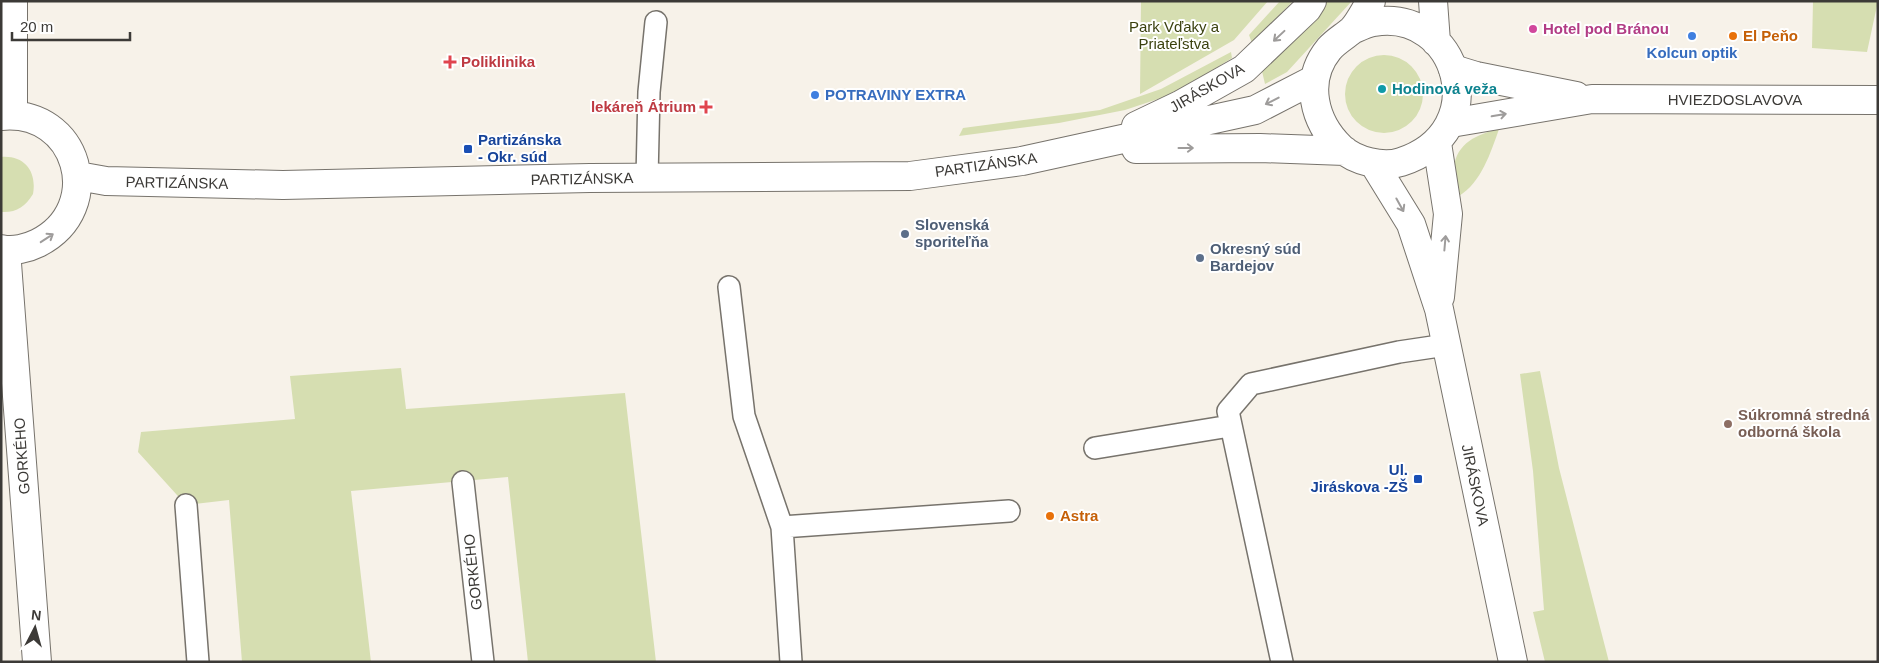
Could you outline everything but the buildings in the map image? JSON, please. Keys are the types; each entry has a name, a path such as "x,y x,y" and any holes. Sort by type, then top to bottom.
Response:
{"street":[{"path":"4,250 30,248 50,237 66,220 76,199 78,176 73,157 63,140 49,127 32,118 7,115 13,1"},
{"name":"JIRÁSKOVA","path":"1085,149 1180,105 1244,69 1307,9 1312,1"},
{"path":"1352,30 1371,1"},
{"path":"1433,1 1436,42"},
{"path":"1374,22 1396,22 1418,28 1436,42 1446,54 1458,87 1456,105 1444,133 1418,157 1404,161 1374,164 1344,152 1330,137 1319,120 1314,100 1315,79 1320,64 1328,50 1339,38 1352,30 1374,22"},
{"name":"HVIEZDOSLAVOVA","path":"1453,69 1476,76 1592,99 1878,100"},
{"name":"PARTIZÁNSKA","path":"78,176 106,181 283,185 647,178 910,176 1022,161 1085,149 1255,110 1315,79"},
{"name":"HVIEZDOSLAVOVA","path":"1444,133 1592,99"},
{"name":"JIRÁSKOVA","path":"1439,309 1448,214 1444,133"},
{"name":"PARTIZÁNSKA","path":"1085,149 1260,148 1344,152"},
{"name":"JIRÁSKOVA","path":"1374,164 1411,224 1439,309 1512,662"},
{"name":"GORKÉHO","path":"4,250 37,662"}],"lane":[{"path":"647,178 649,92 656,22"},
{"path":"729,287 744,416 782,527 791,662"},
{"path":"1282,662 1228,411 1251,384 1399,352 1446,345"},
{"path":"1094,448 1230,426"},
{"name":"GORKÉHO","path":"463,482 483,662"},
{"path":"186,505 198,662"},
{"path":"782,527 1008,511"}],"green space":[{"name":"Park Vďaky a Priateľstva","path":"1141,1 1268,1 1234,40 1140,94"},
{"path":"1280,1 1293,1 1252,43 1249,35"},
{"path":"1324,1 1352,1 1287,72 1265,84 1261,67"},
{"path":"1813,1 1878,1 1867,52 1812,48"},
{"path":"1231,52 1232,58 1176,93 1125,110 1059,123 959,136 963,128 1100,110 1161,89"},
{"path":"1384,55 1399,58 1411,67 1420,79 1423,94 1420,109 1411,121 1399,130 1384,133 1369,130 1357,121 1348,109 1345,94 1348,79 1357,67 1369,58"},
{"path":"1499,129 1489,157 1479,175 1467,190 1459,196 1454,168 1459,152 1469,141"},
{"path":"1,157 9,157 23,162 28,166 33,179 33,194 23,206 16,210 1,212"},
{"path":"401,368 406,409 625,393 656,662 528,662 508,477 351,491 371,662 242,662 229,500 186,505 138,452 141,432 295,419 290,376"},
{"path":"1540,371 1559,468 1609,662 1545,662 1533,612 1544,610 1533,471 1520,374"}],"place":[{"name":"Hotel pod Bránou","path":"1533,29"},
{"name":"Kolcun optik","path":"1692,36"},
{"name":"El Peňo","path":"1733,36"},
{"name":"Poliklinika","path":"450,62"},
{"name":"Hodinová veža","path":"1382,89"},
{"name":"POTRAVINY EXTRA","path":"815,95"},
{"name":"lekáreň Átrium","path":"706,107"},
{"name":"Partizánska - Okr. súd","path":"468,149"},
{"name":"Slovenská sporiteľňa","path":"905,234"},
{"name":"Okresný súd Bardejov","path":"1200,258"},
{"name":"Súkromná stredná odborná škola","path":"1728,424"},
{"name":"Ul. Jiráskova -ZŠ","path":"1418,479"},
{"name":"Astra","path":"1050,516"}]}
